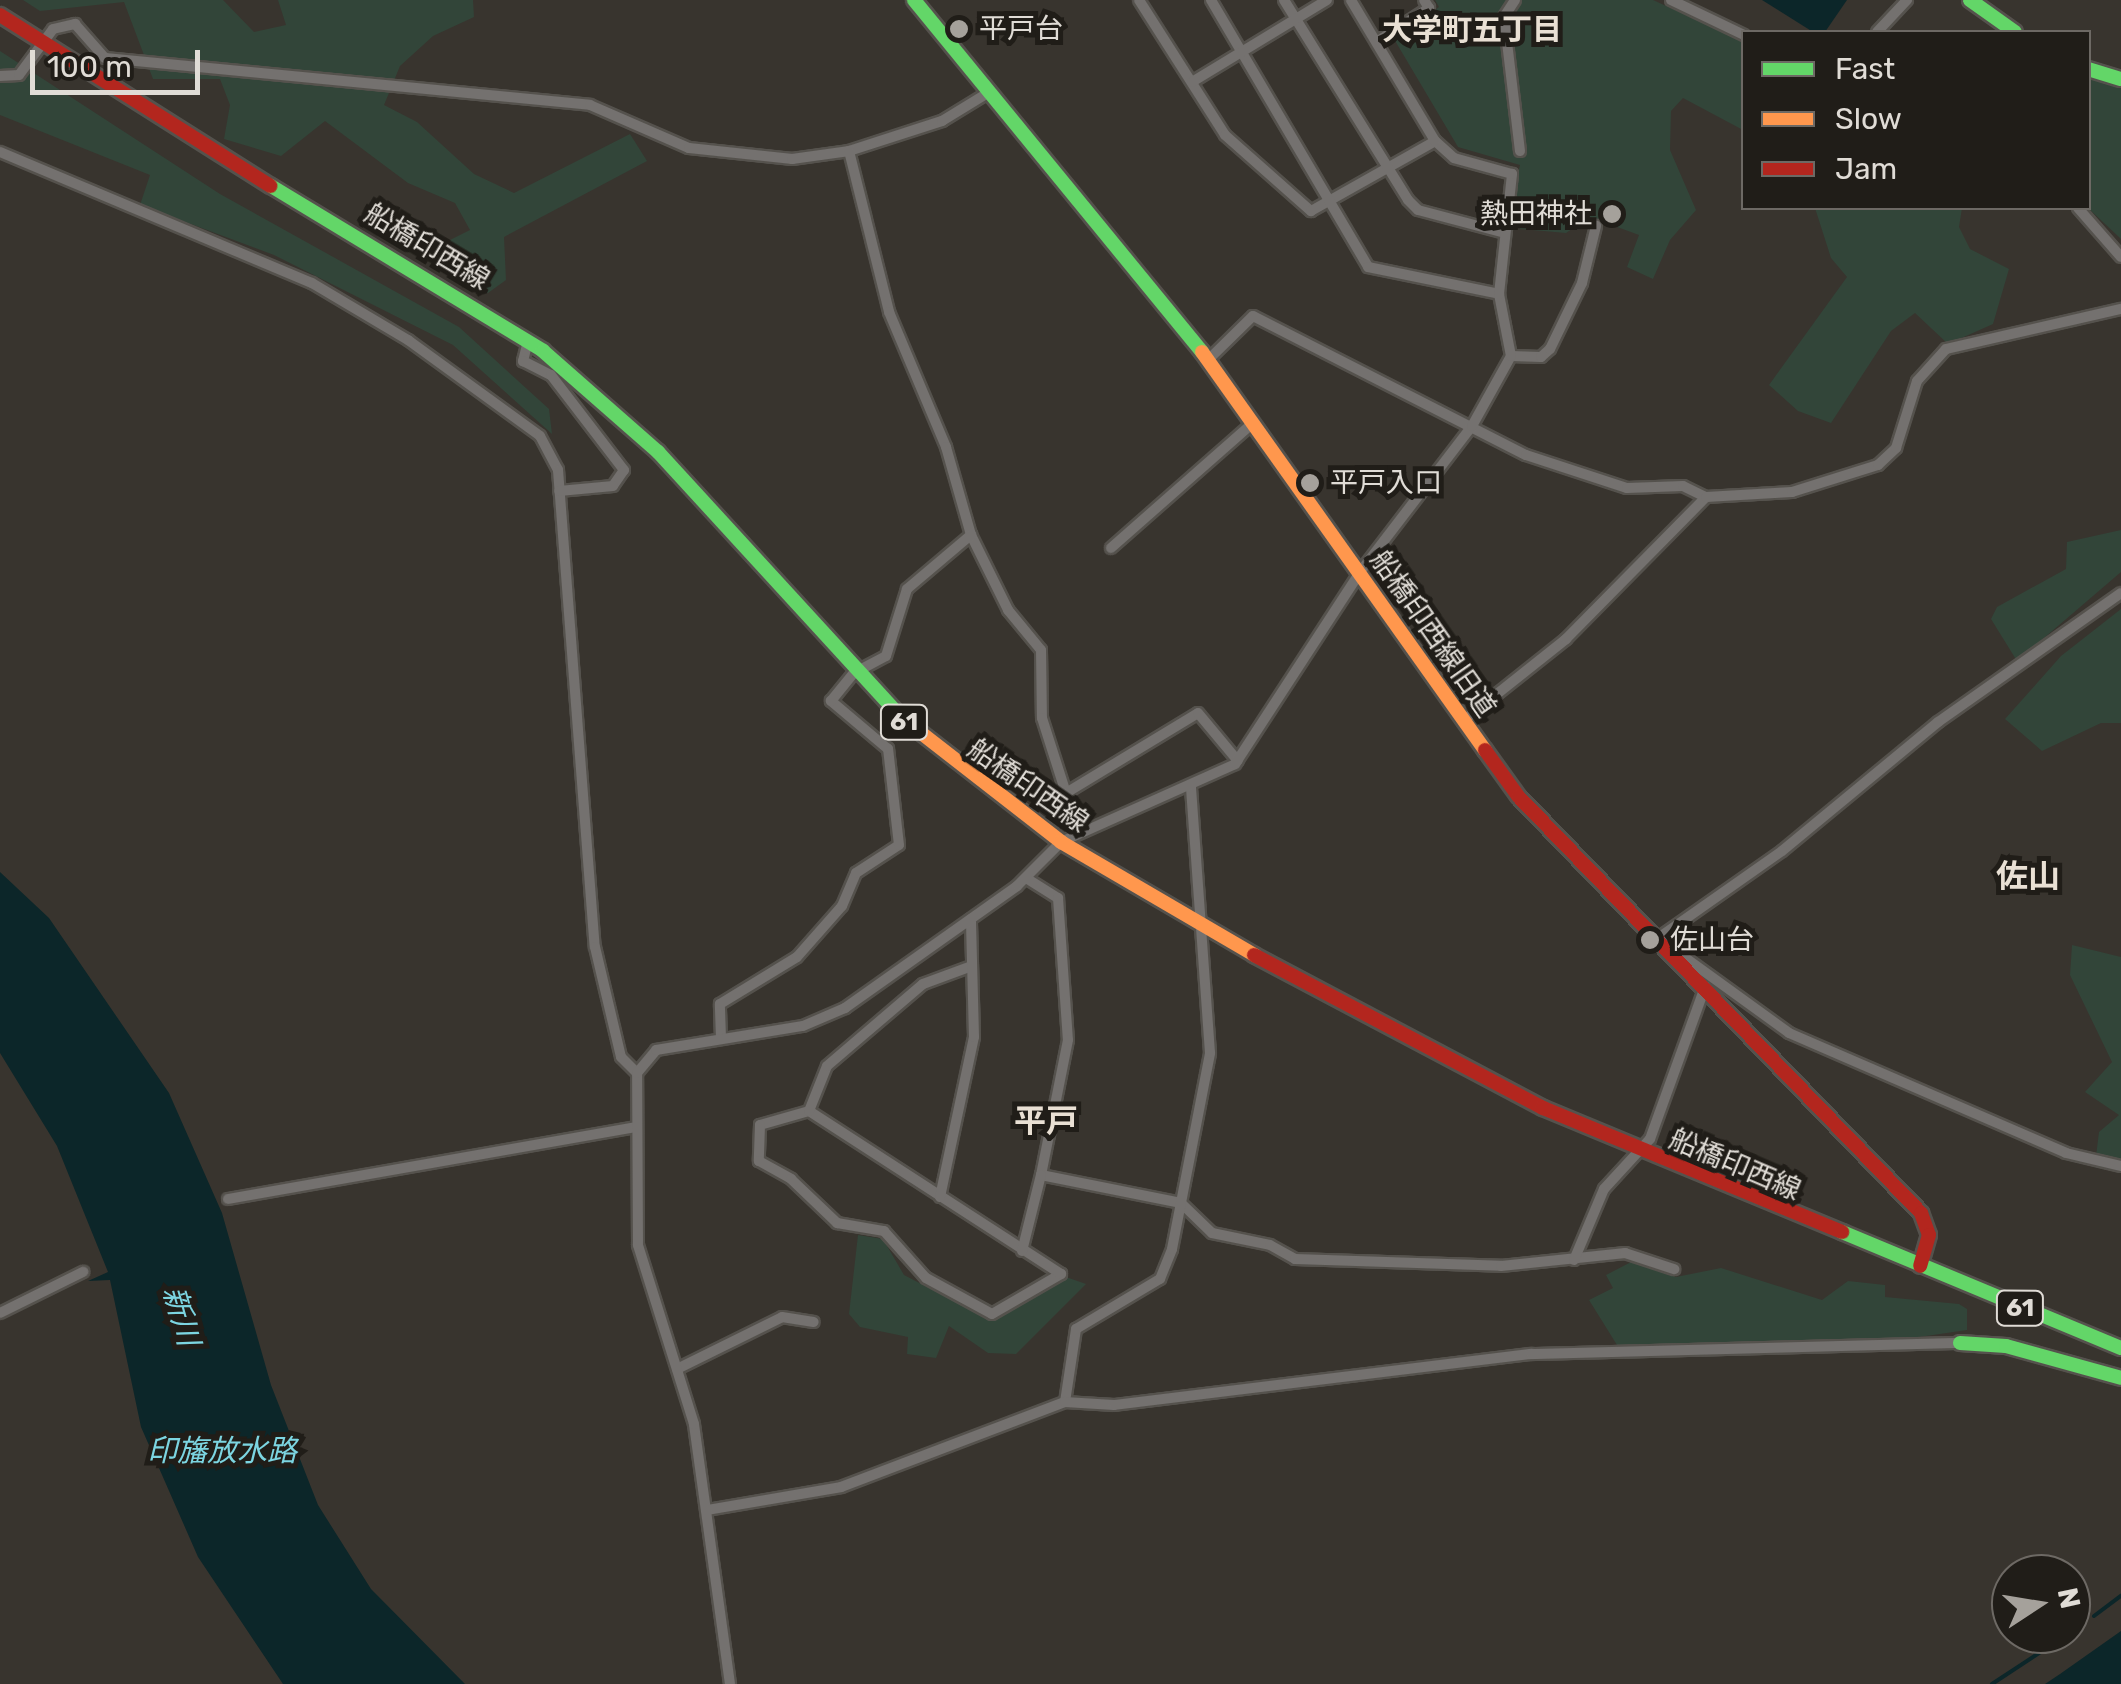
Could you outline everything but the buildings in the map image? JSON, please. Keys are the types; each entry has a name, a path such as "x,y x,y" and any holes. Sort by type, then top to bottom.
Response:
{"main road":[{"name":"船橋印西線旧道","path":"914,0 1208,360 1463,722 1542,823 1658,938 1921,1213 1929,1235 1920,1266"},
{"path":"1970,0 2013,30"},
{"name":"船橋印西線","path":"0,15 42,45 528,341 658,452 854,674 946,760 1061,842 1200,927 1431,1053 1642,1153 2121,1348"},
{"path":"2091,71 2121,79"},
{"path":"1960,1343 2006,1346 2121,1378"}],"street":[{"path":"1139,0 1225,135 1312,211 1435,141"},
{"path":"1212,0 1368,267 1498,294"},
{"path":"1284,0 1386,169 1418,210 1502,232"},
{"path":"1192,82 1327,0"},
{"path":"730,1684 706,1510 677,1369 638,1245 637,1072 656,1050 803,1026 845,1008 1026,878 1061,842 1078,831 1191,788 1238,761 1360,572 1472,426 1511,356 1498,294 1502,232 1512,174 1454,158 1435,141 1351,0"},
{"path":"1378,40 1429,8 1424,0"},
{"path":"1515,0 1504,17 1520,151"},
{"path":"1670,0 1741,34"},
{"path":"1879,30 1908,0"},
{"path":"0,76 18,74 53,29 75,24 105,58 590,105 712,153 792,159 849,151 942,120 991,91"},
{"path":"849,151 889,312 946,447 971,536 1008,610 1041,650 1042,718 1078,831"},
{"path":"0,152 278,266 408,340 540,436 559,491 595,947 621,1057 637,1072"},
{"path":"2080,210 2121,257"},
{"path":"1511,356 1541,357 1550,349 1582,284 1596,226"},
{"path":"1208,360 1253,316 1360,377 1574,474 1627,488 1683,486 1706,497 1792,492 1878,464 1896,448 1917,381 1946,349 2121,309"},
{"path":"528,341 523,361 551,375 624,470 613,486 559,491"},
{"path":"1112,548 1254,423"},
{"path":"1463,722 1566,638 1706,497"},
{"path":"721,1038 720,1004 797,956 842,906 856,872 899,845 888,749 831,701 854,674 886,656 907,589 971,536"},
{"path":"2121,594 1938,722 1797,839 1658,938 1789,1032 2066,1154 2121,1166"},
{"path":"1066,792 1198,713 1238,761"},
{"path":"1065,1402 1076,1329 1160,1279 1181,1203 1210,1053 1191,788"},
{"path":"1022,1252 1068,1040 1058,898 1026,878"},
{"path":"940,1197 974,1037 971,919"},
{"path":"809,1110 827,1066 924,984 972,966"},
{"path":"1574,1260 1604,1189 1642,1153 1705,987"},
{"path":"809,1110 1022,1252 1061,1274 992,1314 926,1278 884,1231 837,1224 791,1179 759,1161 760,1125 809,1110"},
{"path":"228,1199 635,1127"},
{"path":"1041,1174 1181,1203 1212,1234 1270,1245 1296,1259 1574,1260 1625,1252 1674,1269"},
{"path":"0,1313 84,1272"},
{"path":"677,1369 782,1317 814,1322"},
{"path":"706,1510 842,1486 1065,1402 1114,1405 1530,1354 1960,1343"}],"green space":[{"path":"23,0 223,0 254,32 286,25 278,0 473,0 474,17 433,36 400,66 384,105 417,122 474,174 514,193 630,134 647,161 504,237 506,280 488,293 426,252 470,230 455,203 408,183 325,121 281,156 224,139 230,105 220,79 153,79 124,2 40,11"},
{"path":"1435,0 1653,0 1741,40 1741,129 1683,98 1671,111 1670,150 1696,210 1670,240 1653,279 1627,267 1639,235 1590,217 1566,233 1520,229 1511,204 1520,165 1458,147 1394,39 1439,7"},
{"path":"0,51 220,194 459,327 549,409 552,434 453,345 274,255 140,205 150,175 0,115"},
{"path":"2091,79 2121,88 2121,239 2090,210"},
{"path":"1816,210 1962,210 1959,227 1970,249 2009,269 1993,324 1948,344 1915,313 1891,331 1831,423 1798,411 1769,385 1847,277 1831,258"},
{"path":"2121,530 2121,572 2017,661 1991,619 1997,607 2066,569 2067,542"},
{"path":"2121,609 2121,723 2101,723 2042,751 2005,719 2061,656"},
{"path":"2072,945 2121,957 2121,1162 2096,1156 2099,1132 2119,1115 2085,1092 2112,1062 2070,975"},
{"path":"858,1235 883,1239 904,1275 987,1318 1063,1276 1086,1284 1016,1354 988,1353 949,1326 936,1358 907,1354 908,1337 860,1327 849,1314"},
{"path":"1635,1260 1676,1277 1721,1268 1822,1300 1848,1281 1885,1285 1885,1297 1959,1304 1967,1309 1967,1330 1892,1341 1617,1345 1589,1300 1613,1288 1606,1275"}],"water":[{"path":"1762,0 1847,0 1826,30 1810,30"},
{"name":"印旛放水路","path":"0,872 49,918 169,1093 222,1213 271,1385 318,1505 371,1589 465,1684 283,1684 198,1557 141,1427 110,1280 88,1281 108,1272 57,1146 0,1053"},
{"path":"2121,1631 2121,1684 2045,1684 2091,1654"}],"waterway":[{"path":"2094,1616 2121,1596"},
{"path":"1992,1684 2038,1654"}],"traffic: fast":[{"path":"914,0 1202,352"},
{"path":"1970,0 2012,30"},
{"path":"2091,70 2121,79"},
{"path":"271,186 543,351 658,452 902,718"},
{"path":"1842,1232 2121,1348"},
{"path":"1960,1343 2006,1346 2121,1378"}],"traffic: slow":[{"path":"1202,352 1485,750"},
{"path":"902,718 1061,842 1254,955"}],"traffic: jam":[{"path":"0,15 271,186"},
{"path":"1485,750 1518,796 1921,1213 1929,1235 1920,1266"},
{"path":"1254,955 1543,1108 1842,1232"}],"place":[{"name":"平戸台","path":"959,29"},
{"name":"熱田神社","path":"1612,214"},
{"name":"平戸入口","path":"1310,483"},
{"name":"佐山台","path":"1650,940"}],"district":[{"name":"大学町五丁目","path":"1472,30"},
{"name":"佐山","path":"2028,876"},
{"name":"平戸","path":"1046,1121"}],"water label":[{"name":"新川","path":"181,1316"}]}
